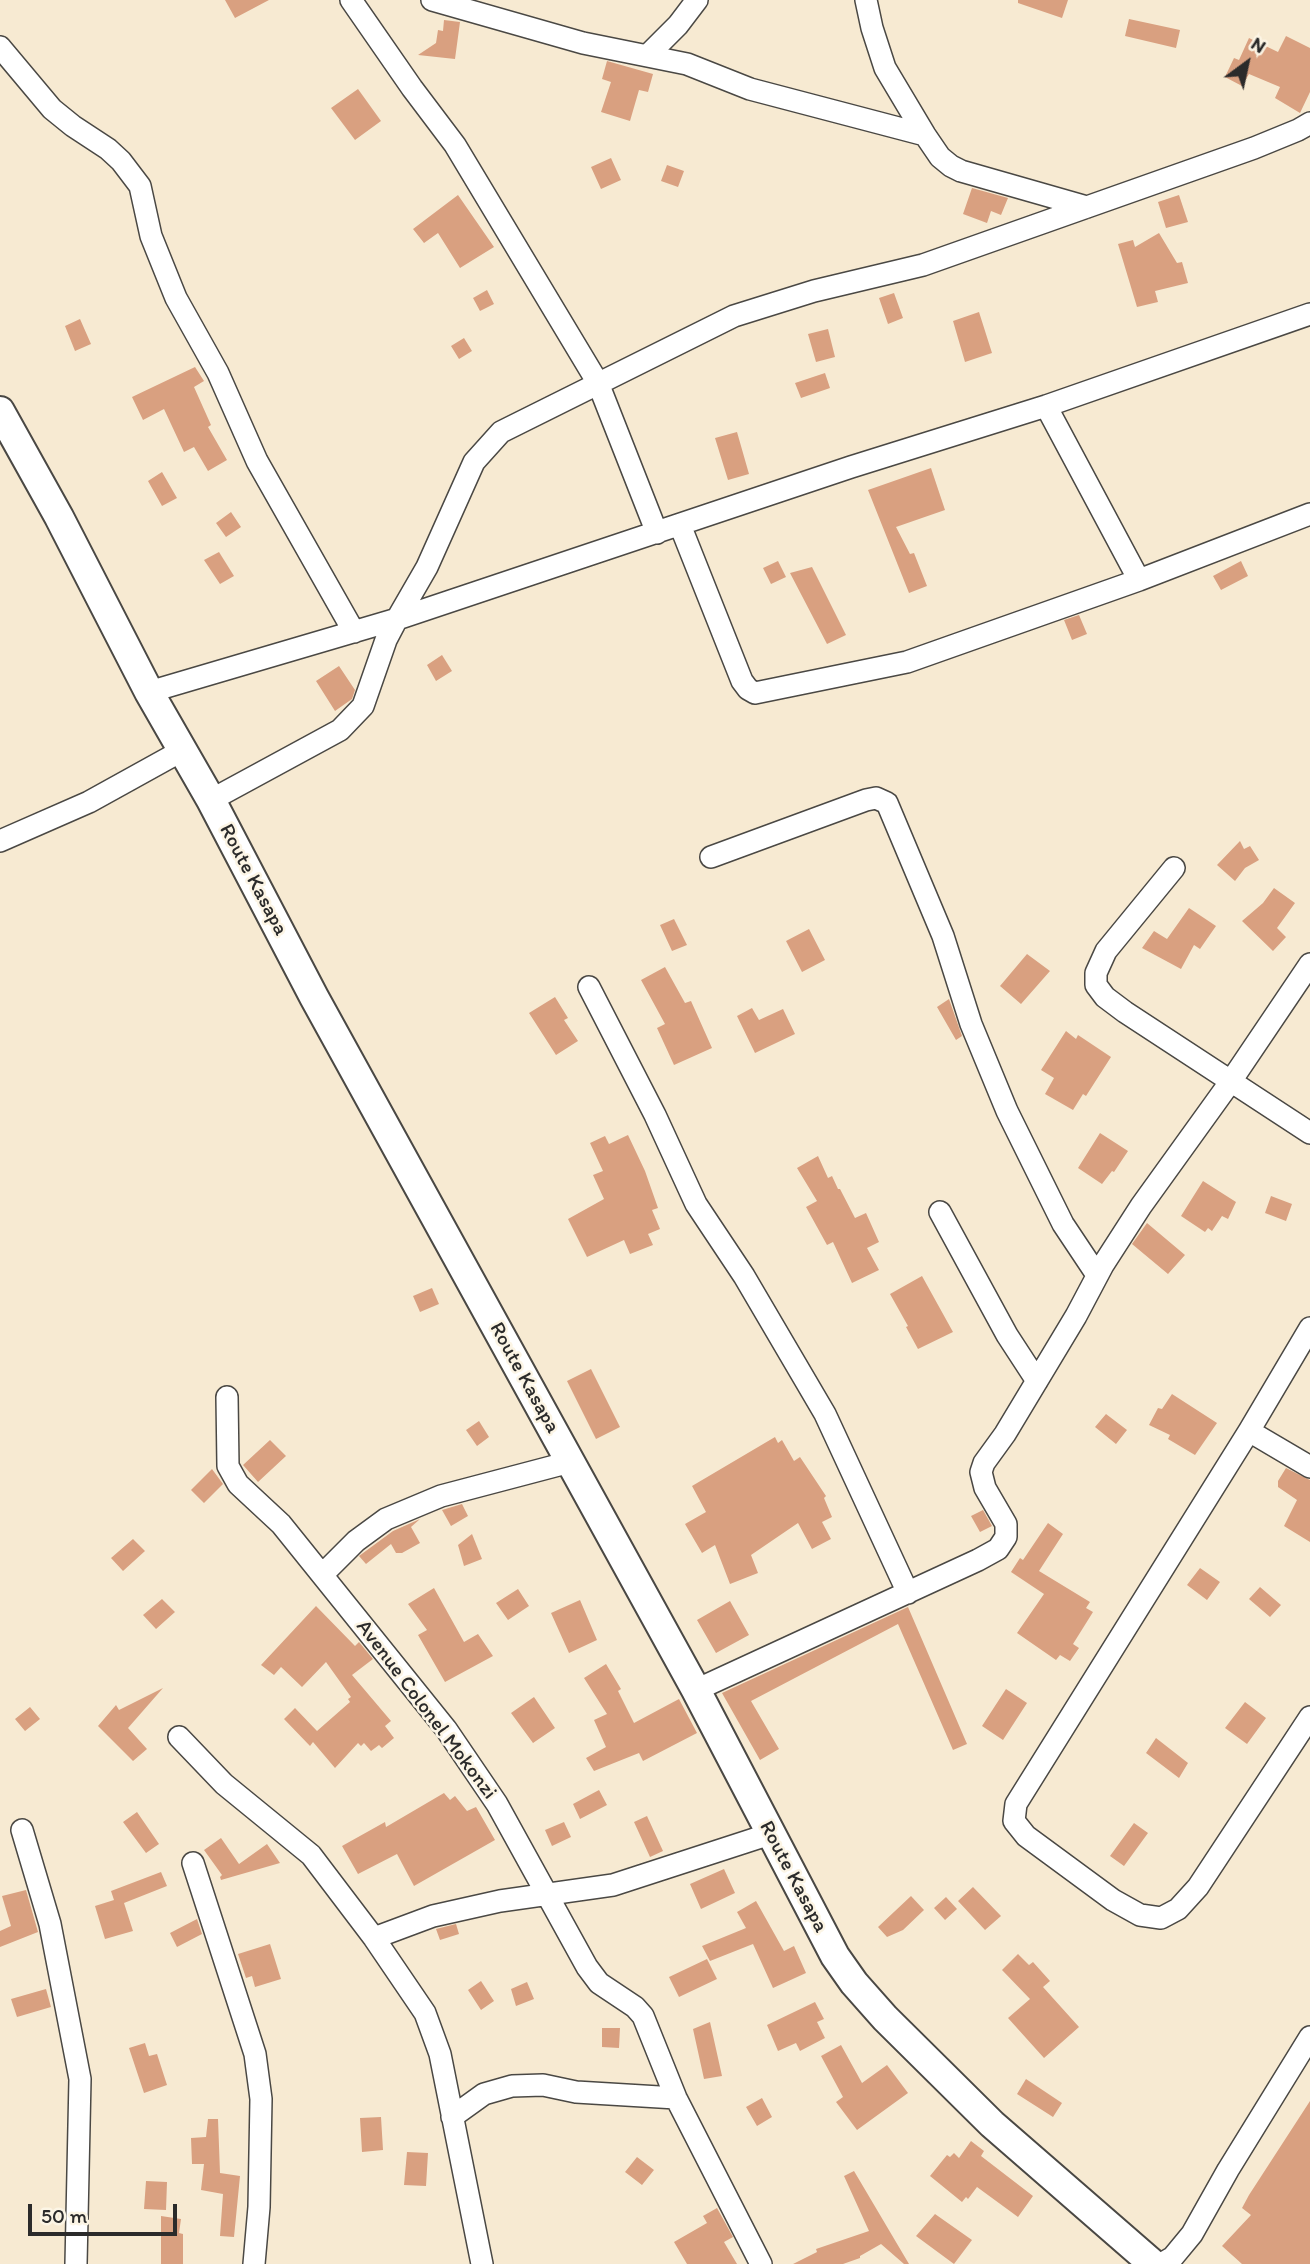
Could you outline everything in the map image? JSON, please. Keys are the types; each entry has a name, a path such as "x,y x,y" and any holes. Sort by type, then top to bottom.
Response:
{"main road":[{"name":"Route Kasapa","path":"0,411 59,517 149,692 211,800 314,997 696,1690 835,1956 854,1983 885,2018 992,2124 1153,2264"}],"street":[{"path":"351,0 455,145 598,383 657,533"},
{"path":"432,0 583,43 687,64 750,89 925,135"},
{"path":"648,55 678,25 696,0"},
{"path":"866,0 885,68 940,156 961,171 1087,207"},
{"path":"0,47 52,109 115,155 140,186 151,236 176,298 218,373 257,461 354,632"},
{"path":"211,800 340,730 363,706 386,640 427,568 474,463 501,432 734,316 814,291 923,265 1254,148 1310,123"},
{"path":"149,692 397,619 851,467 1046,405 1310,314"},
{"path":"1046,405 1139,580"},
{"path":"680,526 742,681 748,690 755,693 907,662 1139,580 1310,514"},
{"path":"0,841 89,802 183,750"},
{"path":"711,857 866,800 881,799 887,803 943,936 971,1024 1007,1111 1063,1224 1097,1275"},
{"path":"1174,868 1106,951 1096,973 1096,985 1105,997 1125,1012 1310,1133"},
{"path":"696,1690 998,1549 1006,1537 1006,1524 985,1488 981,1472 1097,1275 1160,1178 1231,1081 1310,964"},
{"path":"589,987 655,1115 696,1204 744,1276 825,1414 908,1593"},
{"path":"940,1212 1007,1335 1037,1381"},
{"path":"1310,1328 1249,1431 1016,1804 1014,1821 1026,1836 1113,1900 1140,1915 1161,1918 1178,1909 1198,1887 1310,1717"},
{"name":"Avenue Colonel Mokonzi","path":"227,1397 228,1466 238,1484 281,1524 446,1729 497,1804 587,1967 599,1983 635,2007 643,2017 676,2098 761,2264"},
{"path":"1249,1431 1310,1467"},
{"path":"323,1574 356,1541 386,1519 441,1496 570,1462"},
{"path":"178,1737 224,1784 311,1855 374,1938 425,2013 440,2054 482,2264"},
{"path":"22,1830 50,1924 80,2079 76,2264"},
{"path":"374,1938 433,1916 510,1900 613,1885 770,1834"},
{"path":"193,1863 254,2054 261,2099 259,2207 254,2264"},
{"path":"1161,2264 1173,2256 1192,2234 1310,2037"},
{"path":"452,2116 484,2094 512,2086 543,2085 576,2092 676,2098"}],"building":[{"path":"225,0 269,0 235,18"},
{"path":"1018,0 1068,0 1062,18 1018,3"},
{"path":"1129,19 1180,30 1176,48 1125,36"},
{"path":"444,20 460,22 455,59 418,55 436,43 438,30 443,31"},
{"path":"1286,36 1310,48 1310,92 1300,113 1275,98 1280,87 1249,74 1242,86 1225,77 1234,58 1239,60 1249,38 1278,52"},
{"path":"607,61 653,74 648,92 639,90 630,121 601,112 611,82 602,79"},
{"path":"358,89 381,121 355,140 331,108"},
{"path":"611,158 621,180 601,189 591,167"},
{"path":"667,165 684,171 678,187 661,181"},
{"path":"972,188 1008,198 1001,215 991,211 987,223 963,214"},
{"path":"458,195 494,247 460,268 438,233 424,243 413,229"},
{"path":"1179,195 1188,222 1166,228 1158,202"},
{"path":"1159,233 1177,263 1182,262 1188,283 1155,291 1158,302 1137,307 1118,244 1133,240 1135,247"},
{"path":"487,290 494,304 480,311 473,298"},
{"path":"894,293 903,318 888,324 879,298"},
{"path":"979,312 992,353 965,362 953,321"},
{"path":"80,319 91,344 75,351 65,326"},
{"path":"828,329 835,357 816,362 808,334"},
{"path":"464,338 472,351 459,359 451,346"},
{"path":"195,367 204,381 194,387 211,425 208,427 227,460 208,471 194,447 184,452 164,409 143,420 132,397"},
{"path":"825,373 830,388 801,398 795,383"},
{"path":"737,432 749,474 728,480 715,438"},
{"path":"931,468 945,510 896,527 910,554 914,553 927,586 909,593 868,490"},
{"path":"162,472 177,498 162,506 148,481"},
{"path":"231,512 241,527 226,537 216,523"},
{"path":"219,552 234,576 220,584 204,560"},
{"path":"778,561 786,577 771,584 763,568"},
{"path":"1241,561 1248,576 1221,590 1213,576"},
{"path":"812,567 846,635 827,644 790,573"},
{"path":"1079,615 1087,634 1072,640 1064,620"},
{"path":"442,655 452,671 436,681 427,665"},
{"path":"339,666 355,690 352,699 335,711 316,681"},
{"path":"1240,841 1244,849 1250,846 1259,860 1245,868 1235,881 1217,865"},
{"path":"1274,888 1295,903 1277,928 1286,937 1273,951 1242,921 1263,903"},
{"path":"1189,908 1216,926 1200,949 1194,945 1181,969 1142,948 1154,931 1167,939"},
{"path":"674,919 687,945 672,951 660,925"},
{"path":"809,929 825,960 802,972 786,941"},
{"path":"1027,954 1050,971 1021,1004 1000,986"},
{"path":"665,967 685,1003 691,1001 712,1048 674,1065 657,1028 665,1024 641,980"},
{"path":"555,997 568,1018 564,1020 578,1041 556,1055 529,1013"},
{"path":"949,999 962,1036 956,1040 937,1007"},
{"path":"752,1008 759,1020 783,1009 795,1034 755,1053 737,1016"},
{"path":"1066,1031 1076,1039 1078,1035 1111,1057 1086,1096 1083,1094 1073,1110 1045,1094 1054,1078 1041,1070"},
{"path":"1100,1133 1128,1151 1102,1184 1078,1168"},
{"path":"628,1135 658,1208 652,1210 660,1229 648,1234 653,1245 630,1254 624,1240 587,1257 568,1219 604,1199 593,1175 603,1171 590,1143 605,1136 609,1144"},
{"path":"818,1156 828,1178 832,1176 855,1218 866,1213 879,1242 867,1248 879,1270 852,1283 833,1242 827,1245 806,1207 817,1201 797,1168"},
{"path":"1203,1181 1236,1202 1228,1219 1222,1216 1212,1231 1208,1228 1205,1232 1181,1216"},
{"path":"1271,1196 1292,1204 1286,1221 1265,1213"},
{"path":"1147,1223 1185,1255 1168,1274 1132,1244"},
{"path":"922,1276 953,1332 918,1349 890,1294"},
{"path":"432,1288 439,1304 420,1312 413,1296"},
{"path":"591,1369 620,1427 596,1439 567,1381"},
{"path":"1172,1394 1217,1423 1195,1455 1168,1439 1170,1435 1149,1425 1158,1408 1162,1409"},
{"path":"1106,1414 1127,1430 1116,1444 1095,1427"},
{"path":"479,1421 489,1437 477,1446 466,1430"},
{"path":"775,1437 778,1443 782,1440 794,1461 800,1457 826,1496 824,1498 832,1517 822,1522 831,1539 812,1549 798,1523 751,1555 758,1573 730,1584 715,1545 702,1553 685,1524 706,1512 692,1486"},
{"path":"270,1440 286,1456 258,1482 243,1465"},
{"path":"1286,1468 1310,1480 1310,1542 1284,1526 1297,1500 1278,1487 1278,1481"},
{"path":"212,1469 223,1484 204,1503 191,1490"},
{"path":"462,1504 468,1516 451,1526 442,1510"},
{"path":"983,1510 992,1526 980,1532 971,1516"},
{"path":"420,1519 411,1527 420,1543 402,1553 396,1553 391,1544 366,1564 359,1556 393,1531"},
{"path":"1048,1523 1063,1534 1039,1571 1090,1602 1086,1608 1093,1612 1073,1644 1079,1648 1070,1661 1060,1655 1056,1660 1017,1633 1044,1594 1011,1572 1020,1558 1023,1560"},
{"path":"472,1534 482,1559 464,1566 458,1545"},
{"path":"133,1539 145,1551 123,1571 111,1558"},
{"path":"1200,1568 1220,1582 1207,1600 1187,1585"},
{"path":"1260,1587 1281,1605 1270,1617 1249,1599"},
{"path":"434,1588 464,1642 478,1634 493,1656 445,1682 418,1635 427,1630 408,1604"},
{"path":"518,1589 529,1606 508,1620 496,1603"},
{"path":"162,1599 175,1612 156,1629 143,1615"},
{"path":"580,1600 597,1640 569,1653 551,1613"},
{"path":"730,1601 749,1635 716,1653 697,1620"},
{"path":"316,1606 355,1646 359,1642 373,1659 352,1675 391,1721 385,1726 394,1738 382,1748 379,1745 371,1751 364,1743 361,1746 358,1743 335,1768 313,1742 310,1746 284,1719 295,1708 317,1731 350,1702 348,1699 351,1697 326,1662 302,1687 281,1667 274,1675 261,1665"},
{"path":"908,1607 967,1744 953,1750 898,1624 751,1701 779,1749 760,1760 722,1693"},
{"path":"606,1664 621,1689 618,1691 634,1723 679,1699 697,1733 643,1761 639,1753 594,1771 586,1758 606,1747 594,1720 607,1714 584,1678"},
{"path":"163,1688 128,1728 147,1749 133,1761 98,1726 116,1705 119,1710"},
{"path":"1006,1689 1027,1703 1003,1740 982,1726"},
{"path":"534,1697 555,1728 533,1743 511,1713"},
{"path":"1245,1702 1266,1718 1247,1744 1225,1728"},
{"path":"30,1707 40,1719 25,1731 15,1719"},
{"path":"1156,1738 1188,1763 1179,1778 1146,1753"},
{"path":"599,1790 607,1805 580,1819 573,1804"},
{"path":"444,1793 450,1800 455,1796 467,1811 476,1807 495,1840 414,1886 397,1854 358,1874 342,1846 385,1822 386,1827"},
{"path":"137,1812 159,1844 146,1853 123,1822"},
{"path":"647,1816 663,1851 650,1857 634,1822"},
{"path":"564,1822 571,1837 552,1846 545,1830"},
{"path":"1134,1823 1148,1833 1124,1866 1110,1856"},
{"path":"221,1838 239,1864 267,1844 280,1863 221,1880 222,1875 204,1850"},
{"path":"724,1869 735,1893 701,1909 690,1884"},
{"path":"161,1872 167,1886 124,1903 133,1931 105,1939 95,1906 114,1900 111,1891"},
{"path":"973,1887 1001,1916 985,1930 958,1901"},
{"path":"26,1890 38,1932 0,1947 0,1931 11,1926 2,1896"},
{"path":"911,1896 924,1910 903,1930 887,1937 878,1927"},
{"path":"946,1897 957,1909 945,1920 934,1908"},
{"path":"756,1901 784,1951 794,1946 806,1973 773,1988 753,1944 710,1961 702,1946 746,1928 737,1912"},
{"path":"197,1919 202,1934 177,1947 170,1933"},
{"path":"456,1924 459,1934 440,1940 436,1929"},
{"path":"270,1944 281,1979 255,1987 252,1976 246,1978 238,1954"},
{"path":"1018,1954 1029,1965 1033,1962 1050,1981 1043,1987 1079,2027 1044,2058 1008,2018 1030,1999 1002,1970"},
{"path":"707,1959 717,1979 679,1997 669,1977"},
{"path":"481,1981 494,2001 481,2010 468,1990"},
{"path":"527,1982 534,1999 516,2006 511,1989"},
{"path":"46,1989 51,2007 17,2017 11,1999"},
{"path":"815,2002 824,2019 817,2022 825,2038 800,2051 796,2043 778,2051 767,2025"},
{"path":"710,2022 722,2076 704,2079 693,2029"},
{"path":"602,2028 620,2028 619,2048 602,2047"},
{"path":"145,2043 149,2056 157,2054 167,2085 144,2093 129,2048"},
{"path":"841,2045 862,2083 887,2065 908,2093 857,2130 836,2102 843,2097 821,2056"},
{"path":"1026,2079 1062,2103 1053,2117 1017,2094"},
{"path":"762,2098 772,2117 757,2126 746,2107"},
{"path":"1310,2101 1310,2264 1242,2264 1222,2246 1251,2215 1242,2208"},
{"path":"381,2117 383,2150 362,2152 360,2118"},
{"path":"208,2119 218,2119 220,2173 240,2176 234,2237 220,2236 223,2194 201,2190 204,2164 192,2164 191,2138 206,2137"},
{"path":"971,2141 984,2151 981,2156 1033,2196 1018,2217 977,2187 968,2199 966,2197 962,2202 930,2176 947,2155 950,2157 954,2153 959,2158"},
{"path":"407,2152 428,2153 426,2186 404,2185"},
{"path":"637,2157 654,2170 642,2185 625,2172"},
{"path":"854,2171 909,2264 904,2264 881,2244 860,2258 843,2264 793,2264 817,2252 816,2249 869,2231 844,2176"},
{"path":"146,2181 167,2182 166,2210 144,2209"},
{"path":"717,2208 733,2237 724,2242 737,2264 687,2264 674,2242 707,2223 703,2216"},
{"path":"935,2214 972,2240 954,2264 916,2236"},
{"path":"161,2216 181,2219 179,2233 183,2234 183,2264 161,2264"}]}
